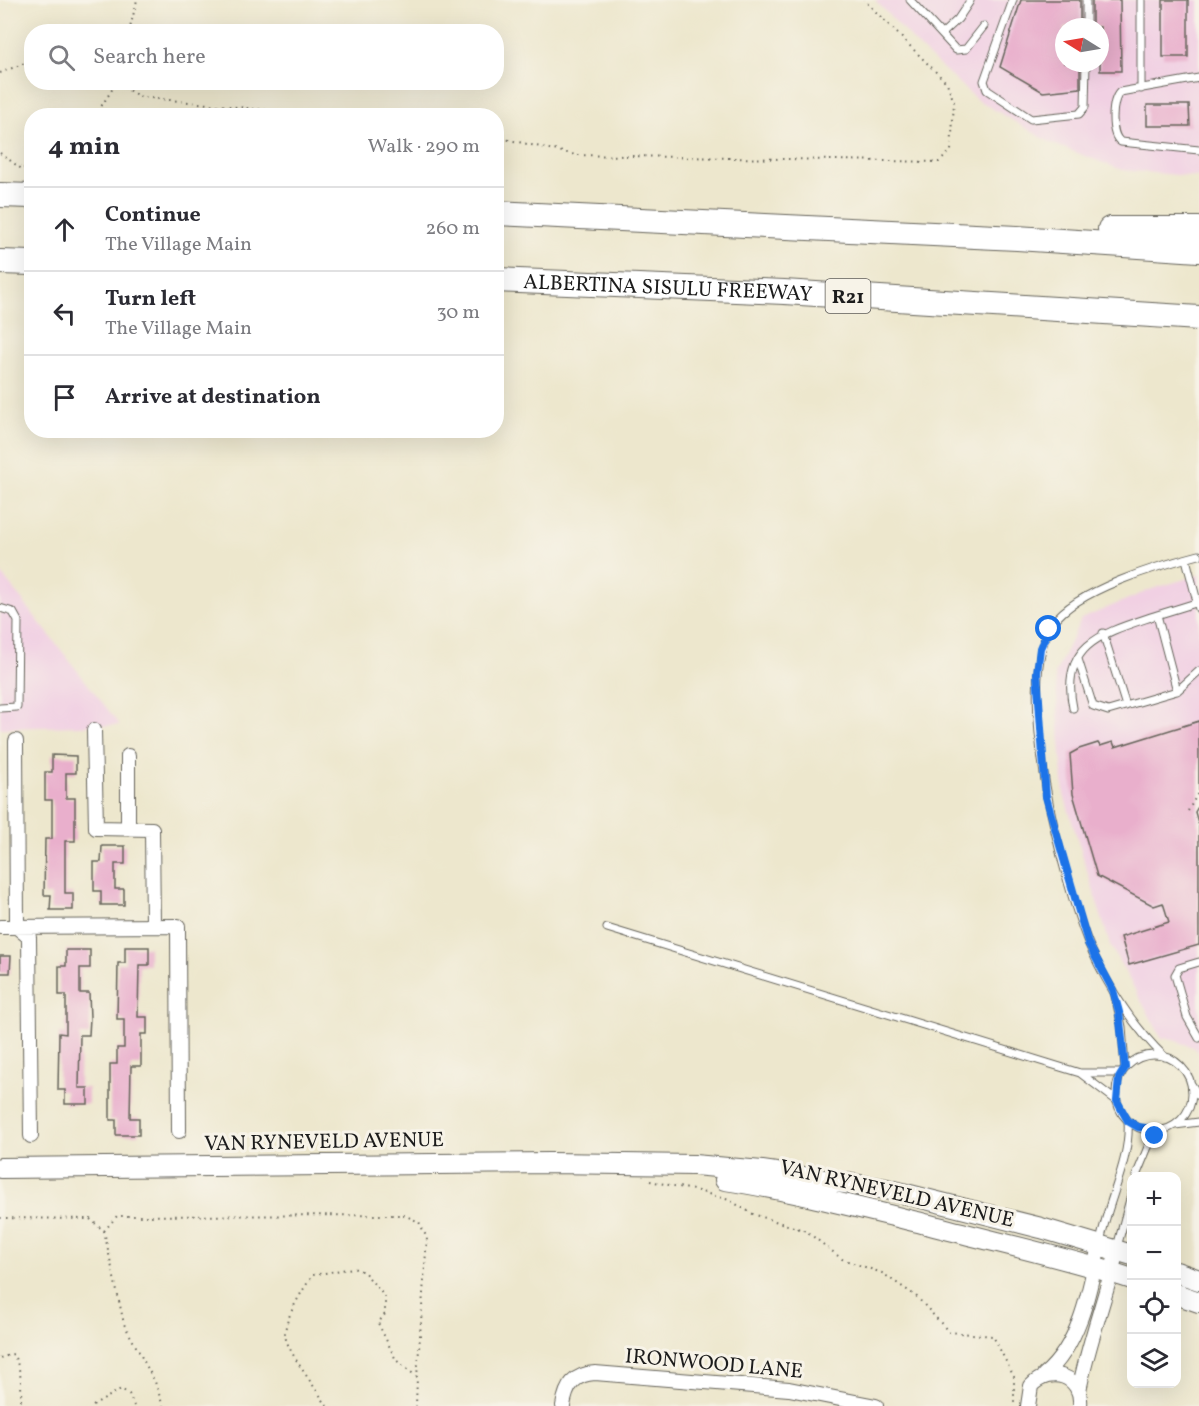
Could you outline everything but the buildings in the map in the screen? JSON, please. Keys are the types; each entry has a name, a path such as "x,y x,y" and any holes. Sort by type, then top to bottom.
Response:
{"highway":[{"path":"0,195 24,196"},
{"path":"504,212 595,209 1140,230 1199,230"},
{"path":"504,212 1017,238 1199,250"},
{"path":"0,262 24,263"},
{"name":"ALBERTINA SISULU FREEWAY","path":"504,280 1199,318"},
{"path":"953,303 1199,334"}],"main road":[{"name":"VAN RYNEVELD AVENUE","path":"0,1168 550,1163 804,1193 1127,1278"},
{"name":"VAN RYNEVELD AVENUE","path":"645,1173 694,1166 762,1171 886,1189 1116,1250"},
{"path":"1181,1274 1199,1280"},
{"path":"1181,1296 1199,1302"}],"street":[{"path":"94,730 96,828 152,829 153,926"},
{"path":"16,741 17,927 29,937 31,1136"},
{"path":"128,756 128,828"},
{"path":"0,927 178,926 179,1131"},
{"path":"1028,1406 1032,1386 1057,1364 1067,1349 1103,1270 1116,1250"},
{"path":"1080,1406 1079,1391 1103,1270"},
{"name":"IRONWOOD LANE","path":"564,1404 570,1384 579,1376 588,1374 876,1406"},
{"path":"1044,1375 1065,1376 1079,1391"}],"lane":[{"path":"910,0 956,50 963,50 984,26"},
{"path":"1013,0 984,81 987,90 1033,120 1079,114 1085,107 1086,72"},
{"path":"1086,0 1086,18"},
{"path":"1140,0 1141,89"},
{"path":"942,34 958,19 970,1"},
{"path":"1199,78 1120,92 1115,98 1114,133 1117,140 1199,150"},
{"path":"1199,555 1132,577 1077,601 1052,624 1038,656 1037,680 1046,797 1088,943 1113,990 1147,1038 1165,1057 1181,1066 1199,1096"},
{"path":"1073,708 1069,687 1083,648 1103,633 1157,615 1198,605 1186,559"},
{"path":"0,608 13,612 18,621 17,707 0,708"},
{"path":"1157,615 1177,691"},
{"path":"1103,633 1126,706"},
{"path":"1078,659 1093,706 1108,711 1177,691 1199,671"},
{"path":"607,928 1080,1073 1117,1101"},
{"path":"1199,962 1179,968 1175,974 1187,1017 1199,1038"},
{"path":"1113,990 1122,1027 1124,1070 1116,1089 1117,1101 1128,1121 1138,1127 1160,1130 1199,1122"},
{"path":"1080,1073 1124,1070 1145,1056 1165,1057"},
{"path":"1171,1126 1186,1112 1190,1102 1190,1082"},
{"path":"1116,1250 1103,1223 1123,1158 1128,1121"},
{"path":"1138,1172 1148,1147 1160,1130"},
{"path":"1116,1250 1127,1207"}],"path":[{"path":"131,24 137,0"},
{"path":"504,139 576,155 939,162 951,151 954,131 954,102 947,83 864,0"},
{"path":"0,73 24,63"},
{"path":"100,108 111,90"},
{"path":"127,90 141,97 247,108"},
{"path":"0,153 24,169"},
{"path":"1188,811 1199,792"},
{"path":"645,1173 729,1200 753,1214 806,1231 842,1259 882,1274 916,1296 949,1332 993,1336 1014,1377 1014,1406"},
{"path":"104,1231 117,1216 404,1215 419,1222 427,1238 416,1406"},
{"path":"0,1218 90,1219 104,1231 109,1265 124,1324 155,1382 164,1406"},
{"path":"327,1406 291,1350 284,1334 295,1301 313,1275 331,1271 337,1273 352,1268 363,1272 385,1297 385,1314 378,1323 382,1334 396,1360 417,1377"},
{"path":"0,1358 13,1354 20,1366 23,1388 21,1406"},
{"path":"93,1406 121,1389 129,1394 134,1406"}],"shaded area":[{"path":"875,0 1199,0 1199,177 1122,170 1053,144 976,99 917,45"},
{"path":"0,572 120,725 0,728"},
{"path":"1199,575 1199,1053 1195,1048 1165,1037 1163,1040 1110,945 1064,795 1055,674 1081,619 1152,589"}],"route":[{"path":"1049,629 1040,648 1037,673 1044,785 1049,812 1088,943 1113,990 1119,1012 1125,1068 1116,1089 1117,1101 1128,1121 1138,1127 1160,1130 1155,1136"}]}
